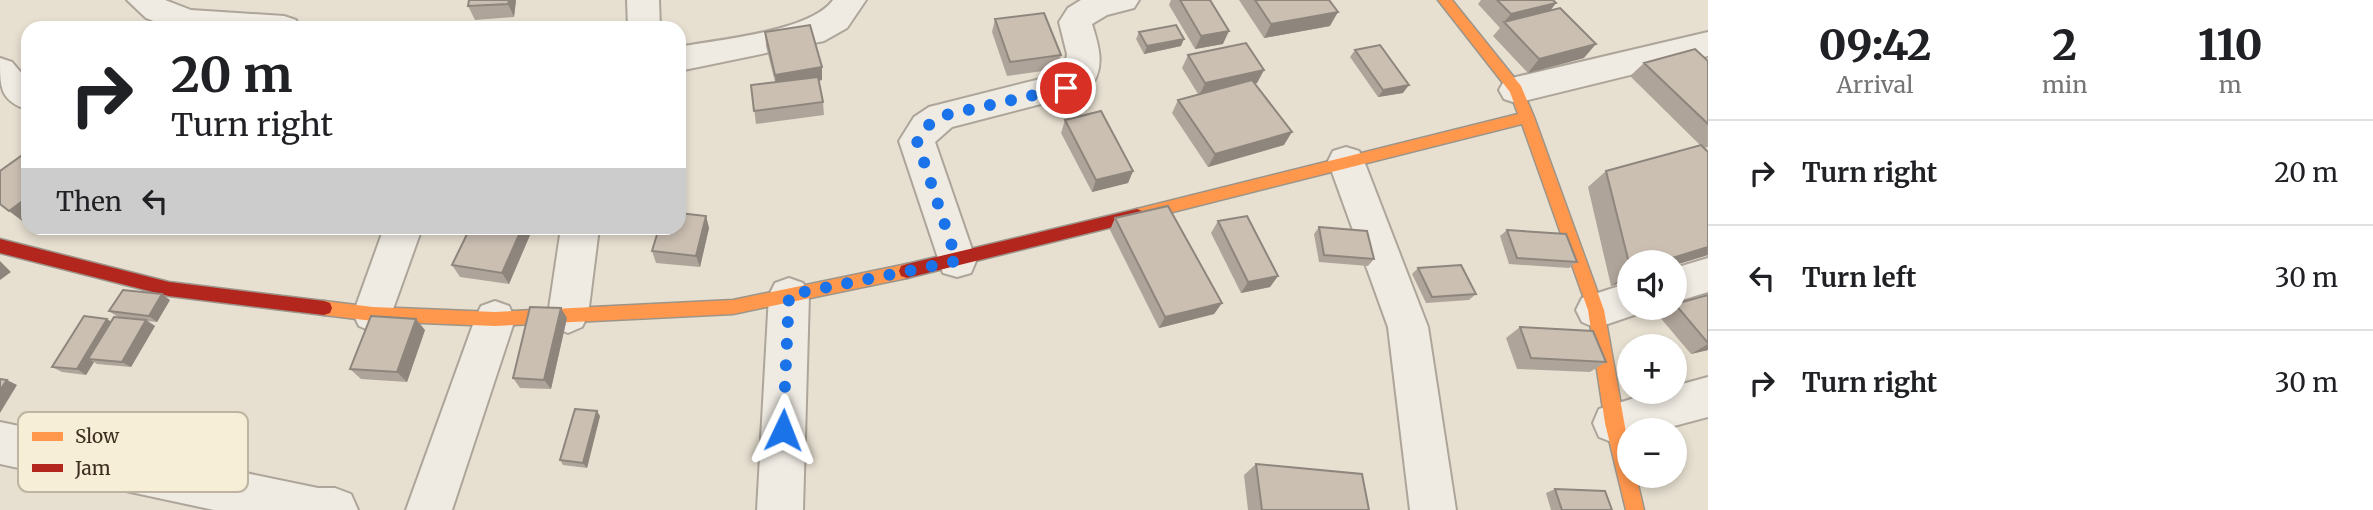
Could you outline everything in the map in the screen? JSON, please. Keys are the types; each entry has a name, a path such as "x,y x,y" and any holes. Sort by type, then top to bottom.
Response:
{"street":[{"path":"143,0 187,21"},
{"path":"199,21 223,0"},
{"path":"643,0 644,21"},
{"path":"686,58 812,33 836,20 850,0"},
{"path":"957,261 917,141 926,127 941,116 1075,83 1083,76 1086,61 1075,22 1080,14 1095,6 1123,0"},
{"path":"1445,0 1521,104 1613,305 1614,424 1635,510"},
{"path":"0,246 169,289 373,314 495,319 733,307 957,261 1346,161 1708,44"},
{"path":"0,71 21,93"},
{"path":"1346,161 1408,327 1433,510"},
{"path":"373,314 401,235"},
{"path":"568,315 579,235"},
{"path":"1687,281 1708,275"},
{"path":"780,510 789,295"},
{"path":"429,510 495,319"},
{"path":"1614,424 1708,397"},
{"path":"0,443 18,447"},
{"path":"233,492 318,510 335,510"}],"building":[{"path":"469,0 509,0 508,4 468,6"},
{"path":"1180,0 1210,0 1229,31 1201,36"},
{"path":"1255,0 1329,0 1338,12 1271,24"},
{"path":"1497,0 1553,0 1556,3 1511,14"},
{"path":"1560,8 1596,44 1539,59 1504,22"},
{"path":"1044,13 1061,55 1010,62 995,19"},
{"path":"810,25 822,67 775,75 765,32"},
{"path":"1176,25 1184,39 1147,46 1139,32"},
{"path":"1246,43 1264,70 1205,83 1188,55"},
{"path":"1380,45 1409,85 1383,90 1355,50"},
{"path":"1695,49 1708,61 1708,124 1644,63"},
{"path":"818,77 823,102 754,111 751,85"},
{"path":"1252,80 1292,132 1215,154 1178,100"},
{"path":"1101,111 1133,171 1096,180 1065,120"},
{"path":"1701,145 1708,152 1708,247 1687,253 1687,250 1626,250 1606,171"},
{"path":"21,156 21,202 9,211 0,204 0,171"},
{"path":"1168,206 1222,303 1165,317 1115,218"},
{"path":"686,214 706,216 696,256 652,251 657,235 686,235"},
{"path":"1247,216 1278,276 1248,282 1218,221"},
{"path":"1319,227 1367,231 1374,259 1324,255"},
{"path":"1507,230 1566,234 1577,262 1517,258"},
{"path":"467,235 519,235 502,273 452,265"},
{"path":"1461,265 1476,294 1432,297 1418,268"},
{"path":"123,290 162,294 149,316 109,311"},
{"path":"1708,295 1708,343 1687,318 1687,301"},
{"path":"530,307 561,308 544,380 513,378"},
{"path":"84,316 107,319 77,369 52,367"},
{"path":"371,316 416,319 397,372 350,369"},
{"path":"114,317 146,320 122,362 88,359"},
{"path":"1520,327 1593,331 1606,362 1531,358"},
{"path":"0,379 7,380 0,390"},
{"path":"575,409 597,411 583,463 560,460"},
{"path":"1256,464 1362,474 1369,510 1262,510"},
{"path":"1555,489 1605,491 1612,510 1562,510"}],"traffic: slow":[{"path":"1445,0 1516,90 1527,117 1596,310 1614,423 1635,510"},
{"path":"1137,215 1527,117"},
{"path":"324,308 373,314 495,319 733,307 907,271"}],"traffic: jam":[{"path":"907,271 1137,215"},
{"path":"0,246 169,289 324,308"}],"route":[{"path":"783,430 789,295 957,261 917,141 926,127 941,116 1066,88"}]}
